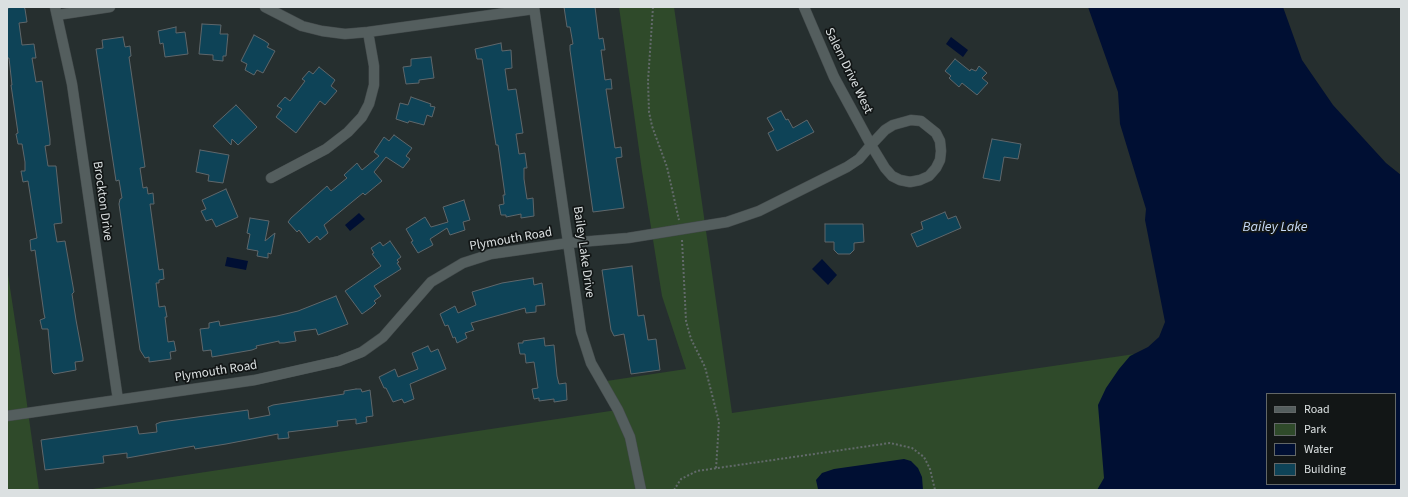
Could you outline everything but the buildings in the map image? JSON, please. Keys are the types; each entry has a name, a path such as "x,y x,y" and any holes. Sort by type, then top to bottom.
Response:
{"street":[{"path":"56,11 110,7"},
{"path":"265,7 295,23 314,29 345,34 534,8"},
{"name":"Salem Drive West","path":"804,7 831,70 871,145 885,168 892,176 900,180 910,182 929,176 938,164 941,151 936,133 920,121 911,120 893,125 885,130 871,145"},
{"name":"Bailey Lake Drive","path":"534,8 584,344 593,368 618,410 630,437 641,490"},
{"name":"Brockton Drive","path":"56,11 72,84 118,400"},
{"path":"271,178 326,149 348,132 362,117 369,104 374,85 374,66 368,32"},
{"name":"Plymouth Road","path":"7,416 255,380 343,360 362,352 383,337 402,317 425,288 437,277 453,267 471,259 491,254 568,243 646,235 711,225 742,218 768,207 847,167 859,159 871,145"}],"path":[{"path":"674,490 681,479 697,471 890,443 912,448 924,457 930,470 935,490"}],"green space":[{"path":"619,7 674,7 732,413 1401,315 1401,490 86,490 617,410 600,382 686,369 662,296 642,171"},
{"path":"7,268 19,347 39,490 7,490"}],"water":[{"name":"Bailey Lake","path":"1088,7 1283,7 1302,60 1333,105 1386,163 1401,175 1401,490 1097,490 1104,478 1098,405 1106,388 1119,369 1130,356 1148,347 1159,337 1165,322 1145,220 1146,209 1120,124 1118,92"},
{"path":"951,37 968,50 963,57 946,44"},
{"path":"359,213 365,219 350,231 345,225"},
{"path":"227,257 248,261 246,270 225,266"},
{"path":"822,259 837,275 828,285 812,269"},
{"path":"904,459 911,461 918,468 922,477 923,490 818,489 816,480 822,473 834,469"}]}
